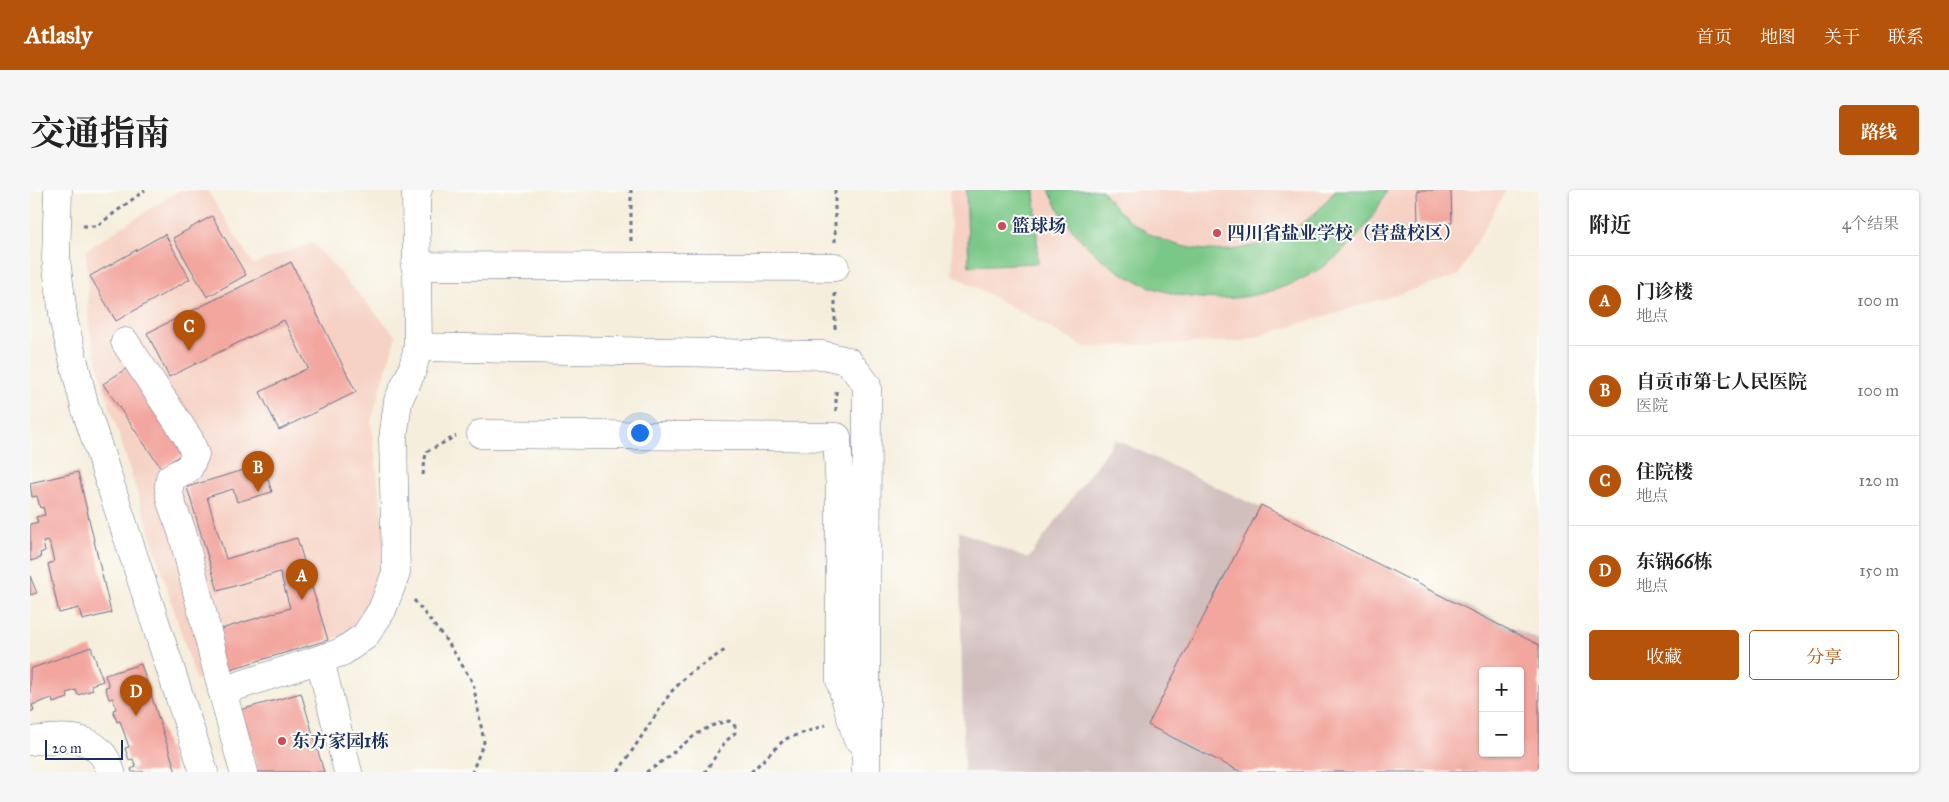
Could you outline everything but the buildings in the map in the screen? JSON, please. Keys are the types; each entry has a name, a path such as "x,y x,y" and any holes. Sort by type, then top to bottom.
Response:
{"street":[{"path":"58,190 56,259 64,322 85,407 204,772"},
{"path":"222,691 342,652 365,636 382,610 396,573 393,439 398,401 412,371 418,348 415,266 416,193 418,190"},
{"path":"415,266 835,267"},
{"path":"125,342 189,439 195,454 188,468 170,478 167,491 182,532 244,772"},
{"path":"418,348 823,354 848,361 867,385 866,769"},
{"path":"481,434 837,438 840,492 840,680 866,769"},
{"path":"320,660 348,772"},
{"path":"30,741 69,738 82,740 97,749 108,763 111,772"}],"path":[{"path":"56,224 97,226 145,190"},
{"path":"630,266 631,190"},
{"path":"835,190 837,438"},
{"path":"421,481 426,452 454,437 481,434"},
{"path":"389,592 406,589 449,644 473,684 484,742 472,772"},
{"path":"618,772 671,692 690,674 725,650"},
{"path":"751,772 785,738 851,716"},
{"path":"646,772 697,733 716,723 729,721 735,726 735,733 725,742 705,772"}],"shaded area":[{"path":"180,190 207,190 253,264 313,243 396,336 371,422 388,563 356,632 196,680 103,384 89,326 86,250"},
{"name":"四川省盐业学校（营盘校区）","path":"949,190 1506,190 1458,276 1243,341 1085,347 953,275"},
{"path":"1115,439 1539,640 1539,772 964,772 959,531 1028,559"}],"green space":[{"name":"篮球场","path":"966,190 1035,190 1038,263 969,266"},
{"path":"1049,190 1102,190 1126,217 1154,236 1185,247 1218,250 1252,246 1283,235 1311,216 1335,190 1387,190 1356,237 1316,271 1268,292 1218,299 1167,292 1120,272 1079,238"}],"place":[{"name":"篮球场","path":"1002,226"},
{"name":"四川省盐业学校（营盘校区）","path":"1217,233"},
{"name":"住院楼","path":"189,351"},
{"name":"自贡市第七人民医院","path":"258,492"},
{"name":"门诊楼","path":"302,600"},
{"name":"东锅66栋","path":"136,716"},
{"name":"东方家园1栋","path":"282,741"}]}
